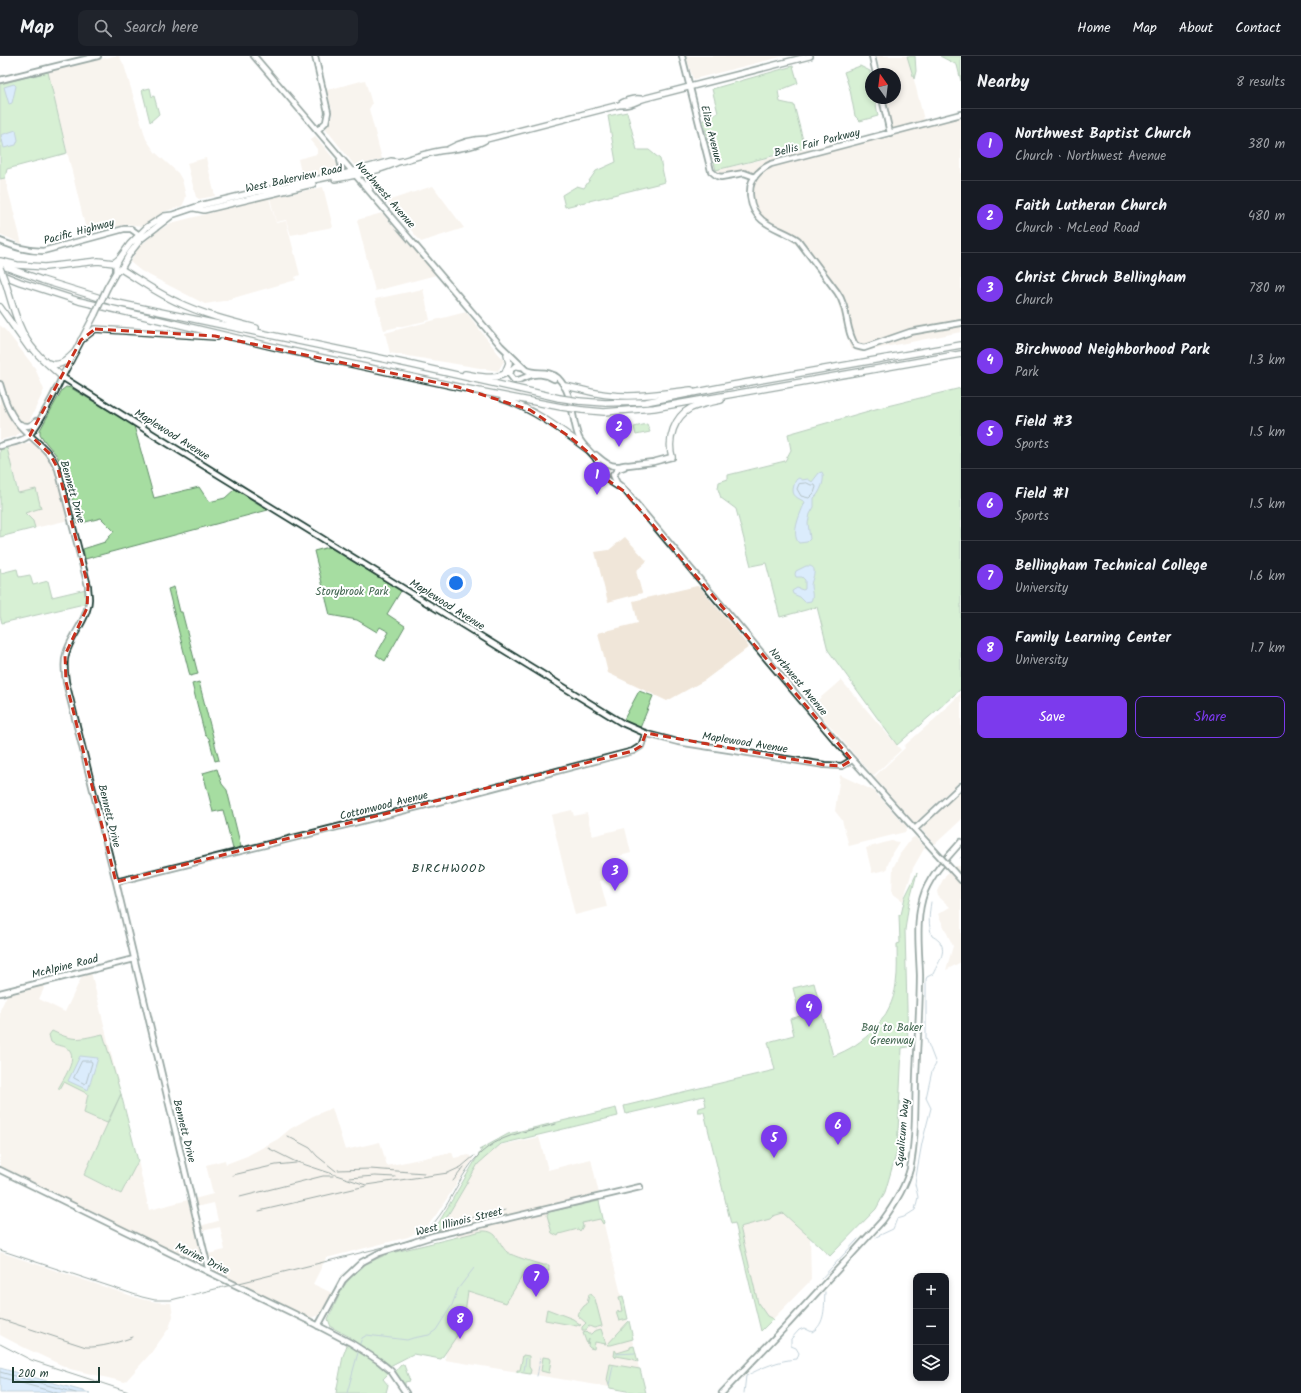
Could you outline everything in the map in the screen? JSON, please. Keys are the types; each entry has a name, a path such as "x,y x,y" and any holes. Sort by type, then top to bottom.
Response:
{"highway":[{"path":"0,261 17,265 45,267 94,261 114,263 119,259"},
{"path":"0,267 23,331 34,350 62,377"},
{"path":"0,267 113,302 408,364 559,398 580,401 618,404 646,402 733,385 961,345"},
{"path":"119,270 190,308 219,318 301,341"},
{"path":"0,274 79,301 291,351"},
{"path":"0,307 38,360 62,377"},
{"path":"90,324 91,327 95,329 215,336 458,387 561,407 604,412 641,410 961,354"},
{"path":"82,340 95,329"},
{"path":"886,358 961,341"},
{"path":"43,360 54,366 63,363 75,352"},
{"path":"504,375 509,366 507,355"},
{"path":"907,364 961,358"},
{"path":"408,364 491,378 504,375 511,370"},
{"path":"564,386 593,393 617,396 643,395 733,385"},
{"path":"458,387 515,403 530,410 587,449"},
{"path":"672,457 670,446 672,434 678,421 687,411 697,406 769,388"}],"main road":[{"name":"West Bakerview Road","path":"193,208 204,210 382,168 398,162 447,150 455,145 479,139 487,139 619,105 624,101 636,98 641,99 810,56"},
{"name":"West Bakerview Road","path":"119,270 116,266 119,259 138,234 164,216 283,186 333,176 354,174 391,161 398,162"},
{"path":"264,195 265,193 283,186"},
{"name":"West Bakerview Road","path":"62,377 107,288 130,253 141,239 172,215"}],"street":[{"path":"0,80 98,56"},
{"name":"Northwest Avenue","path":"254,56 501,346 512,360 513,366 511,370"},
{"path":"315,56 328,112 326,122 318,130"},
{"name":"Eliza Avenue","path":"682,56 711,171 721,177 744,173 755,177"},
{"path":"872,56 875,68"},
{"path":"883,104 890,133"},
{"name":"Bellis Fair Parkway","path":"755,177 766,167 778,162 961,114"},
{"path":"331,147 342,165 341,172 333,176"},
{"path":"378,200 368,185 366,179 370,173 382,168"},
{"path":"755,177 750,190 753,208 762,220 798,240 837,292 843,301 852,337 856,346 864,348 910,332 961,324"},
{"name":"Pacific Highway","path":"0,241 16,248 31,251 43,251 124,229 131,229 138,234"},
{"name":"Northwest Avenue","path":"501,346 507,350 522,368"},
{"path":"568,396 561,386 552,378 538,374 530,375 518,380 513,379 510,375 511,370 516,366 530,372 551,374 564,386 568,396 578,435 598,462 599,475 602,478 606,479 618,469 628,465"},
{"path":"522,368 525,374 522,378"},
{"name":"West Bakerview Road","path":"30,435 62,377"},
{"name":"Maplewood Avenue","path":"62,377 164,442 613,718 646,733 682,742 825,765 842,766 852,760"},
{"name":"Bennett Drive","path":"0,384 6,403 17,423 39,442 50,454 58,469 88,586 89,599 87,608 81,624 70,642 66,655 64,669 66,682 116,882 209,1272"},
{"path":"17,423 26,426 32,425 45,410"},
{"path":"0,446 18,441 30,435"},
{"path":"578,435 594,453 614,470 613,474"},
{"path":"18,441 33,440 39,442"},
{"path":"599,468 602,465 628,465 653,462 672,457"},
{"name":"Northwest Avenue","path":"613,474 615,480 625,492 852,760 961,880"},
{"name":"Northwest Avenue","path":"606,479 625,492"},
{"name":"Cottonwood Avenue","path":"116,882 633,752 641,746 646,733"},
{"path":"915,830 961,786"},
{"name":"Squalicum Way","path":"722,1393 788,1324 883,1220 891,1210 900,1193 909,1170 914,1128 920,977 918,922 925,892 934,875 961,842"},
{"name":"McAlpine Road","path":"0,993 134,959"},
{"name":"Marine Drive","path":"0,1170 339,1337 379,1361 391,1371 406,1393"},
{"name":"West Illinois Street","path":"318,1326 343,1280 362,1262 379,1253 438,1235 640,1187"}],"highlighted area":[{"path":"95,329 215,336 458,387 530,410 570,437 596,459 599,468 595,479 606,479 625,492 852,760 842,766 825,765 646,733 641,746 633,751 116,882 66,682 65,655 87,608 88,586 58,469 50,454 30,435 81,340"}],"shaded area":[{"path":"119,56 124,65 146,139 155,152 178,173 182,180 186,196 182,206 163,212 144,225 127,224 87,234 48,72"},
{"path":"686,56 784,56 694,79"},
{"path":"877,56 908,56 924,120 961,111 961,332 860,352 850,348 836,295 799,247 788,238 764,225 752,213 747,192 749,180 753,172 741,171 723,175 719,174 717,170 893,129 887,104 901,104 901,68 880,68"},
{"path":"365,80 372,104 369,109 382,159 355,166 326,129 332,117 332,109 327,90"},
{"path":"315,136 339,165 334,171 302,177 298,159 317,154 317,149 310,140"},
{"path":"206,158 215,196 199,199 196,197 187,163"},
{"path":"5,178 22,244 0,234 0,179"},
{"path":"433,186 464,228 421,242 387,201"},
{"path":"323,187 333,227 291,235 286,220 276,222 270,198"},
{"path":"269,198 276,223 286,221 300,275 295,277 296,280 223,301 205,304 141,271 130,262 139,247 155,233 171,223"},
{"path":"382,213 436,275 375,291 357,220"},
{"path":"423,289 430,320 384,330 375,299"},
{"path":"466,312 504,361 498,371 390,353 385,333"},
{"path":"0,325 35,368 44,390 30,420 16,436 0,440"},
{"path":"33,442 37,444 53,463 69,520 35,528 33,521 25,512 36,490 19,493 7,448"},
{"path":"625,537 647,561 636,571 642,593 608,602 595,552 609,550"},
{"path":"697,586 700,587 749,647 705,680 667,701 608,673 598,633 638,623 633,601"},
{"path":"841,680 901,750 873,776 812,705"},
{"path":"961,693 961,780 916,822 914,822 874,777 905,748 904,746 935,719"},
{"path":"840,775 874,791 906,826 907,829 905,832 849,846 842,820 835,811"},
{"path":"961,791 961,820 935,844 921,829"},
{"path":"572,810 574,816 587,813 592,836 625,828 631,853 600,861 604,880 600,881 607,907 575,915 551,815"},
{"path":"915,837 925,847 913,868 903,901 892,893 893,868 900,854 912,838"},
{"path":"891,841 899,842 892,853 886,870 872,873 866,848"},
{"path":"954,866 961,866 961,962 946,970 953,946 938,914 950,907 938,896 937,891 945,876"},
{"path":"91,972 121,1094 84,1175 121,1194 138,1161 149,1210 188,1200 202,1264 199,1265 0,1166 0,1010 8,993 46,984 39,999 65,1012 83,974"},
{"path":"332,1108 345,1150 380,1142 387,1166 452,1152 454,1158 469,1155 473,1159 436,1215 429,1224 420,1231 408,1237 326,1258 313,1284 332,1293 322,1314 310,1318 211,1270 208,1254 225,1250 220,1227 201,1231 200,1226 218,1221 214,1203 196,1207 194,1199 213,1194 206,1165 225,1160 226,1164 247,1156 278,1139 290,1129 313,1116"},
{"path":"539,1137 548,1170 591,1159 599,1194 439,1232 478,1162 501,1145"},
{"path":"598,1200 645,1393 445,1360 456,1234"},
{"path":"783,1213 810,1238 811,1280 773,1319 767,1316 758,1303 740,1227 770,1219 773,1216"},
{"path":"0,1252 141,1299 171,1303 173,1316 169,1328 151,1353 125,1382 70,1369 0,1335"}],"green space":[{"path":"907,56 915,56 916,71 914,79"},
{"path":"940,56 961,56 961,81 957,65"},
{"path":"793,66 798,83 778,91 780,102 794,105 805,148 716,170 703,120 718,113 712,89"},
{"path":"860,66 865,68 865,104 876,104 878,116 860,121 855,116 850,90 844,72"},
{"path":"48,72 67,153 7,169 5,178 0,179 0,84"},
{"path":"150,88 159,114 150,122 142,90"},
{"path":"627,112 637,150 649,150 660,159 665,182 565,207 562,195 577,186 584,188 596,171 616,162 608,116"},
{"path":"66,387 71,388 134,426 154,498 199,487 209,502 225,498 235,489 268,510 85,559 83,549 105,542 114,531 101,518 78,524 63,468 58,457 40,434 40,430 62,390"},
{"path":"961,388 961,689 897,745 828,650 817,607 780,617 766,563 751,566 736,509 721,498 718,489 719,482 728,479 728,475 785,461 791,450 788,434 879,408"},
{"path":"647,424 650,432 636,435 634,427"},
{"path":"7,448 18,493 36,489 41,508 25,513 33,521 35,528 0,537 0,450"},
{"name":"Storybrook Park","path":"329,547 401,591 387,614 405,626 385,661 376,655 389,632 380,627 377,632 357,620 330,615 314,551"},
{"path":"0,568 1,573 17,569 19,577 30,575 33,585 48,581 52,597 86,589 86,601 84,604 2,623 0,616"},
{"path":"174,587 198,674 190,676 168,589"},
{"path":"199,682 219,760 215,761 209,738 205,735 192,684"},
{"path":"639,691 653,696 640,728 623,721"},
{"path":"217,769 222,784 227,790 241,847 233,849 223,810 213,812 203,773"},
{"name":"Bay to Baker Greenway","path":"917,873 909,903 905,930 908,1047 902,1048 897,1151 885,1192 876,1209 830,1256 783,1213 773,1216 770,1219 740,1227 758,1303 767,1316 773,1319 761,1331 735,1223 731,1224 704,1112 698,1112 699,1108 706,1106 704,1096 626,1114 624,1106 775,1070 768,1042 794,1035 790,1019 800,1016 793,988 814,983 833,1056 855,1045 866,1037 875,1029 882,1019 889,1008 893,996 897,974 897,944 900,943 899,915 901,915 905,897"},
{"path":"52,1031 72,1038 103,1034 121,1094 107,1123 84,1113 88,1094 64,1082 60,1089 58,1089 70,1067 72,1056 70,1051 65,1047 51,1042 49,1035"},
{"path":"121,1094 138,1161 121,1194 84,1175"},
{"path":"616,1108 618,1116 501,1144 478,1164 438,1232 432,1234 482,1149 479,1150 508,1134"},
{"path":"599,1201 603,1224 600,1219 582,1223 583,1226 580,1231 578,1229 559,1234 558,1236 552,1233 547,1215 549,1212"},
{"path":"482,1231 488,1231 495,1235 504,1249 510,1254 543,1265 549,1265 549,1271 526,1270 506,1303 468,1291 463,1327 441,1359 413,1354 390,1366 372,1355 369,1358 389,1373 383,1379 388,1385 386,1393 336,1393 343,1356 350,1337 331,1327 328,1319 343,1287 351,1277 366,1264 387,1254"},
{"path":"589,1294 591,1294 595,1299 602,1326 594,1328 589,1326 586,1330 582,1330 582,1327 586,1323 577,1315 587,1304"},
{"path":"623,1296 628,1319 619,1321 616,1312 622,1311 619,1297"},
{"path":"547,1309 573,1319 581,1325 579,1326 578,1324 577,1326 545,1320"},
{"path":"629,1321 633,1339 607,1345"},
{"path":"601,1329 606,1344 595,1342 594,1349 590,1348 588,1346 589,1339 587,1344 583,1333 586,1332 591,1334 594,1331"},
{"path":"634,1346 638,1362 633,1359 616,1356 616,1358 614,1356 615,1350 617,1353 630,1349 630,1347"},
{"path":"523,1355 529,1356 529,1367 531,1370 530,1374 517,1372 517,1370 520,1370"},
{"path":"543,1357 550,1358 551,1360 549,1373 541,1371"},
{"path":"610,1364 640,1369 646,1393 637,1393 610,1388 607,1380"},
{"path":"401,1365 404,1365 410,1381 405,1382 405,1386 395,1372"}],"water":[{"path":"14,84 16,86 12,103 9,104 4,87"},
{"path":"16,130 18,140 16,145 4,148 1,135"},
{"path":"822,472 822,486 814,498 814,507 810,514 808,523 810,539 807,542 799,543 796,529 805,502 794,495 794,484 799,478 802,480 808,479 812,482 819,473"},
{"path":"806,566 813,568 814,572 811,585 812,599 811,601 805,602 800,597 793,594 792,591 797,588 803,590 805,589 805,580 802,577 796,577 795,574 796,571"},
{"path":"80,1056 98,1058 88,1090 68,1081"},
{"path":"0,1368 90,1393 0,1393"}],"waterway":[{"path":"876,1237 893,1229 897,1219 904,1217 915,1210 918,1197 915,1184 922,1143 931,1108 926,1098 932,1071 936,1064 926,1038 926,979 933,974 941,958 943,948 938,940 932,936 929,919 931,902"},
{"path":"821,1279 858,1239"},
{"path":"359,1346 362,1338 367,1335 407,1340 429,1335 436,1330 452,1305 458,1289 474,1268"},
{"path":"744,1393 746,1376 770,1365 797,1359 799,1353 796,1348 791,1346 791,1339 799,1330 804,1328 812,1332 817,1329 822,1320 825,1292"},
{"path":"347,1393 359,1349"},
{"path":"616,1354 635,1353"},
{"path":"539,1364 540,1357"},
{"path":"524,1371 526,1358"},
{"path":"538,1371 539,1366"},
{"path":"609,1385 613,1366"},
{"path":"537,1376 538,1372"}],"railway":[{"path":"0,1250 142,1297 155,1300 171,1300 412,1240 425,1232 436,1221 467,1170 476,1158 487,1148 512,1135 556,1124"},
{"path":"287,1136 310,1148 317,1156 336,1171"},
{"path":"268,1148 294,1161 366,1185 448,1173 461,1167 474,1156"},
{"path":"233,1175 276,1165 296,1163"},
{"path":"453,1181 464,1167"},
{"path":"338,1170 370,1169 424,1173"},
{"path":"240,1197 323,1176 333,1176"},
{"path":"349,1178 375,1176 395,1177"},
{"path":"259,1211 366,1186"},
{"path":"424,1236 464,1220 506,1210"},
{"path":"0,1319 86,1347 97,1347 133,1337"},
{"path":"0,1344 31,1360 132,1393"}],"place":[{"name":"Faith Lutheran Church","path":"619,447"},
{"name":"Northwest Baptist Church","path":"597,495"},
{"name":"Christ Chruch Bellingham","path":"615,891"},
{"name":"Birchwood Neighborhood Park","path":"809,1027"},
{"name":"Field #1","path":"838,1145"},
{"name":"Field #3","path":"774,1158"},
{"name":"Bellingham Technical College","path":"536,1297"},
{"name":"Family Learning Center","path":"460,1339"}],"district":[{"name":"BIRCHWOOD","path":"449,868"}]}
